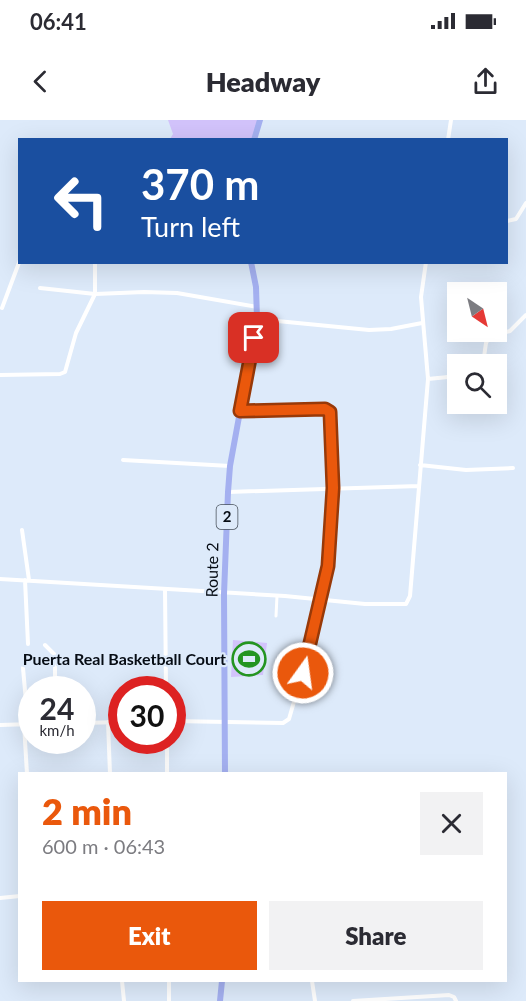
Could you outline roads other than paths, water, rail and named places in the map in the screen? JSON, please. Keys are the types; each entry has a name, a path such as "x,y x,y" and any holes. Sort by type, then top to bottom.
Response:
{"highway":[{"path":"255,138 260,120"},
{"name":"Route 2","path":"225,772 224,594 228,492 230,466 257,319 251,264"},
{"path":"220,1001 222,982"}],"street":[{"path":"448,138 451,120"},
{"path":"508,221 516,219 526,203"},
{"path":"2,308 18,264"},
{"path":"0,375 65,372 76,333 94,294 94,264"},
{"path":"0,579 403,605 408,602 428,379 420,289 426,264"},
{"path":"40,288 94,294 177,293 257,307"},
{"path":"484,354 489,337 510,331 526,315"},
{"path":"257,319 369,330 391,329 422,322"},
{"path":"428,379 447,377"},
{"path":"186,721 283,723 289,719 328,566 333,488 330,412 328,409 240,411"},
{"path":"123,460 230,466"},
{"path":"420,465 466,470 513,468"},
{"path":"228,492 419,486"},
{"path":"22,530 27,580 28,644"},
{"path":"165,589 166,676"},
{"path":"276,616 277,596"},
{"path":"45,645 55,655 54,676"},
{"path":"23,668 24,676"},
{"path":"96,723 108,723"},
{"path":"0,725 18,724"},
{"path":"27,754 27,772"},
{"path":"109,754 110,772"},
{"path":"166,754 167,772"},
{"path":"0,898 18,896"},
{"path":"122,982 124,1001"},
{"path":"169,982 169,1001"},
{"path":"312,982 315,1001"},
{"path":"353,1001 449,995 456,1001"}],"place":[{"name":"Puerta Real Basketball Court","path":"249,659"}]}
